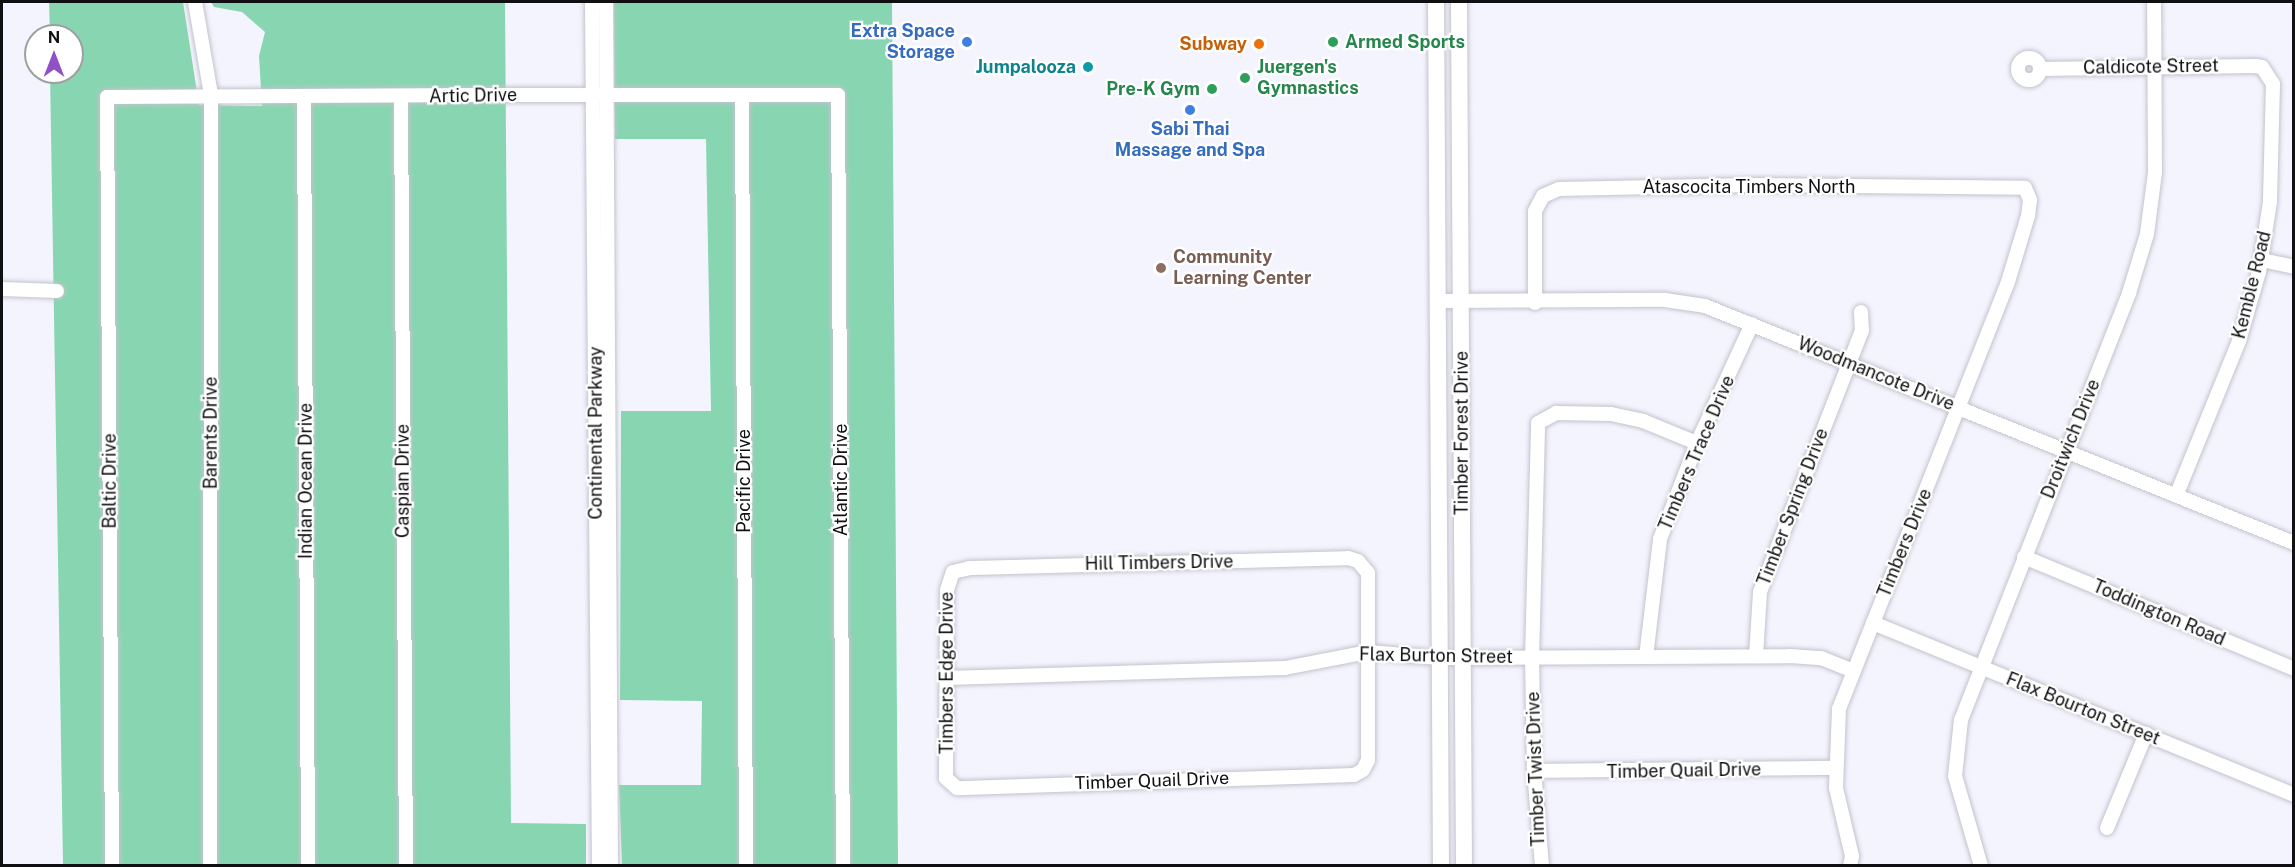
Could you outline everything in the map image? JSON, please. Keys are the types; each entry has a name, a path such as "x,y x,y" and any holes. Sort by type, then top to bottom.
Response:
{"main road":[{"path":"1436,9 1460,9"},
{"name":"Timber Forest Drive","path":"1436,9 1441,866"},
{"name":"Timber Forest Drive","path":"1460,9 1464,866"},
{"path":"1437,111 1460,110"},
{"path":"1439,489 1462,488"}],"street":[{"name":"Barents Drive","path":"195,2 211,95 210,866"},
{"name":"Continental Parkway","path":"592,2 601,95 611,866"},
{"name":"Continental Parkway","path":"599,866 601,95 606,2"},
{"name":"Droitwich Drive","path":"1981,866 1957,788 1955,764 1961,720 1979,666 2129,293 2147,234 2155,172 2154,2"},
{"name":"Caldicote Street","path":"2040,69 2262,67"},
{"name":"Kemble Road","path":"2176,496 2239,341 2262,260 2270,202 2274,92 2262,67"},
{"name":"Artic Drive","path":"107,97 838,94"},
{"name":"Atlantic Drive","path":"838,94 843,866"},
{"name":"Indian Ocean Drive","path":"304,96 308,866"},
{"name":"Pacific Drive","path":"742,96 746,866"},
{"name":"Baltic Drive","path":"107,97 112,866"},
{"name":"Caspian Drive","path":"401,97 406,866"},
{"name":"Atascocita Timbers North","path":"1535,303 1535,211 1543,196 1559,189 2013,185 2025,188 2030,200 2025,228"},
{"name":"Timbers Drive","path":"1850,866 1852,856 1838,799 1834,768 1839,709 1959,407 2025,228"},
{"path":"2262,260 2294,267"},
{"path":"2,289 57,291"},
{"name":"Woodmancote Drive","path":"1439,301 1687,302 1752,324 2294,543"},
{"name":"Timber Spring Drive","path":"1756,656 1760,592 1770,560 1862,331 1861,312"},
{"name":"Timbers Trace Drive","path":"1646,657 1660,539 1696,443 1752,324"},
{"name":"Timber Twist Drive","path":"1542,866 1534,771 1532,658 1535,456 1538,423 1556,413 1627,417 1696,443"},
{"name":"Toddington Road","path":"2024,557 2294,669"},
{"name":"Hill Timbers Drive","path":"953,572 970,568 1348,558 1364,566 1368,573 1368,652"},
{"name":"Timbers Edge Drive","path":"946,776 947,590 953,572"},
{"name":"Flax Bourton Street","path":"1873,623 2294,795"},
{"name":"Flax Burton Street","path":"946,678 1286,668 1368,652 1440,658 1813,657 1853,670"},
{"name":"Timber Quail Drive","path":"946,776 957,788 1354,775 1363,770 1368,760 1368,652"},
{"path":"2107,828 2146,734"},
{"name":"Timber Quail Drive","path":"1534,771 1834,768"}],"green space":[{"path":"49,2 183,2 199,105 262,106 259,56 265,32 242,12 214,7 211,2 505,2 511,823 586,824 586,865 63,865 50,84 84,84 84,24 50,24"},
{"path":"614,2 892,2 898,865 622,865 619,785 701,785 702,701 620,700 621,411 711,411 706,139 615,139"}],"place":[{"name":"Extra Space Storage","path":"967,42"},
{"name":"Armed Sports","path":"1333,42"},
{"name":"Subway","path":"1259,44"},
{"name":"Jumpalooza","path":"1088,67"},
{"name":"Juergen's Gymnastics","path":"1245,78"},
{"name":"Pre-K Gym","path":"1212,89"},
{"name":"Sabi Thai Massage and Spa","path":"1190,110"},
{"name":"Community Learning Center","path":"1161,268"}]}
